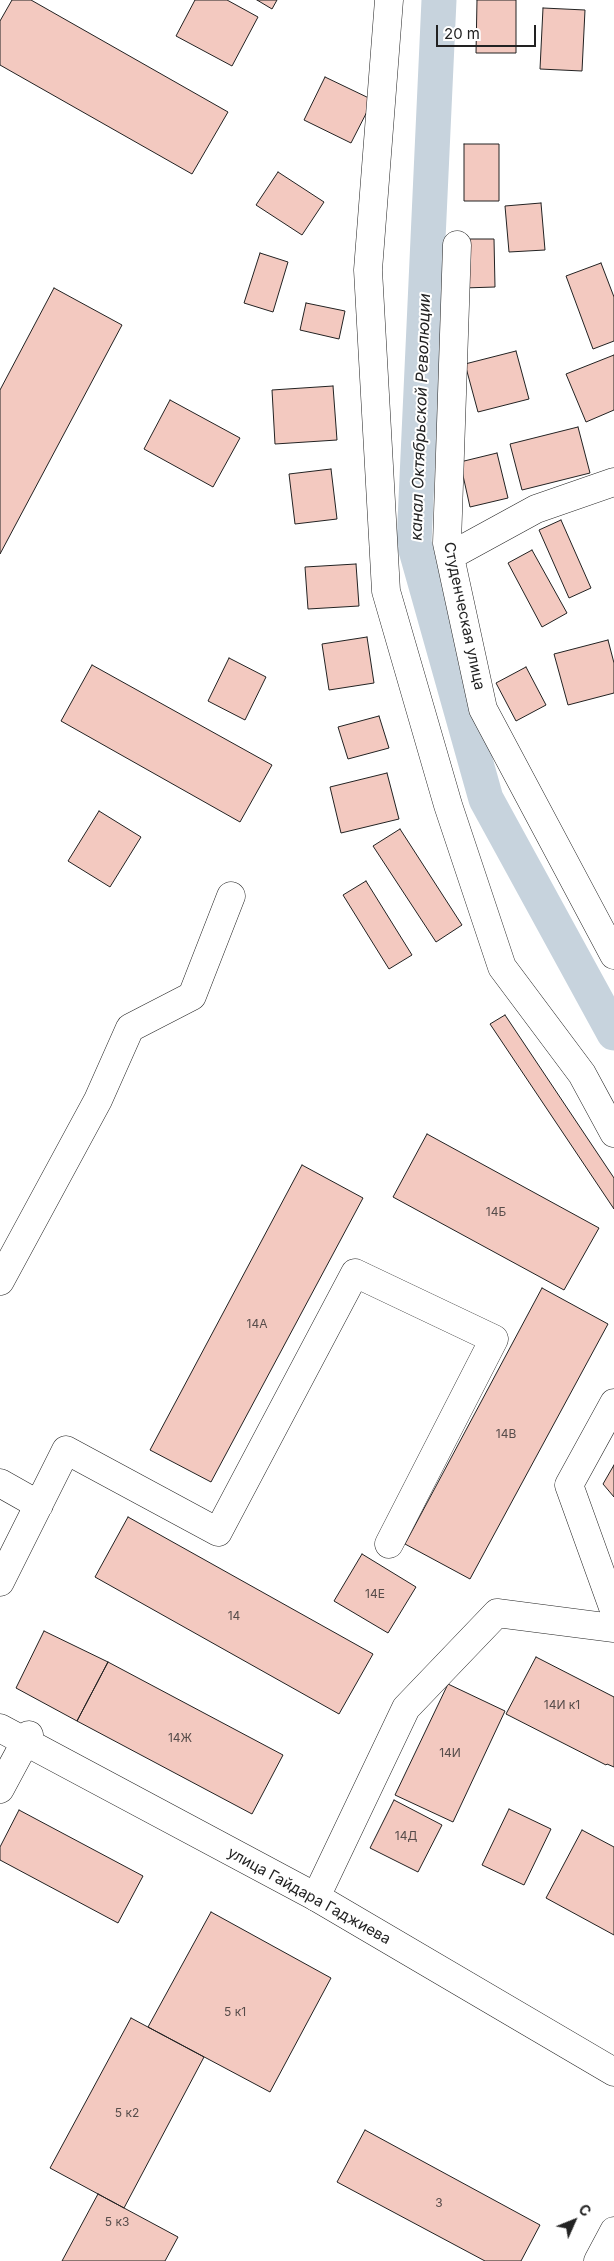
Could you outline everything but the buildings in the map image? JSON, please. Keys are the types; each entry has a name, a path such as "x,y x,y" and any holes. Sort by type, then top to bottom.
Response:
{"street":[{"path":"389,0 368,270 386,591 448,805 502,967 582,1074 614,1133"},
{"name":"Студенческая улица","path":"457,245 447,488 447,543 483,709 614,955"},
{"path":"450,556 536,509 614,482"},
{"path":"0,1281 98,1100 130,1028 192,996 231,896"},
{"path":"0,1582 66,1450 218,1532 355,1273 494,1339 389,1544"},
{"path":"614,1403 569,1485 614,1610"},
{"path":"0,1483 39,1505"},
{"path":"318,1893 406,1708 498,1613 614,1628"},
{"name":"улица Гайдара Гаджиева","path":"0,1719 27,1738 318,1893 614,2062"},
{"name":"улица Гайдара Гаджиева","path":"0,1728 27,1738"},
{"path":"0,1789 27,1738"},
{"name":"улица Гайдара Гаджиева","path":"318,1893 614,2072"},
{"path":"598,2261 614,2231"}],"waterway":[{"name":"канал Октябрьской Революции","path":"439,0 414,543 486,799 614,1033"}]}
